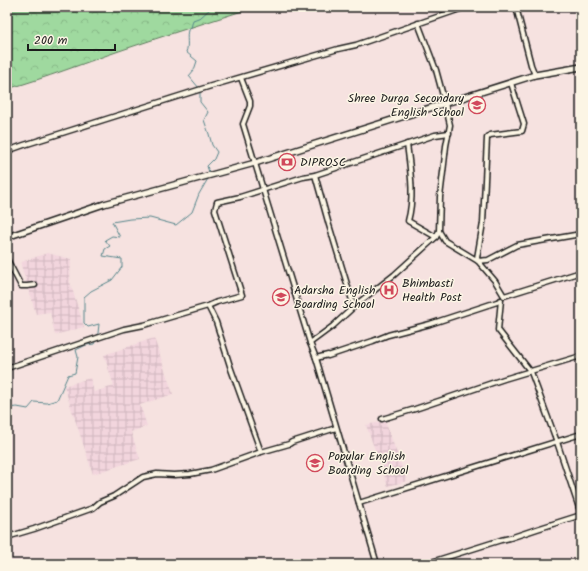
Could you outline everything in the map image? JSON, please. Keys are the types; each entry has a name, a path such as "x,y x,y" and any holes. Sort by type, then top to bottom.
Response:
{"main road":[{"path":"7,236 104,204 255,163 535,75 581,67"}],"street":[{"path":"7,151 196,91 356,45 466,7"},
{"path":"516,7 535,75"},
{"path":"579,7 581,55"},
{"path":"310,342 333,326 394,275 436,237 439,231 440,197 450,125 436,70 418,23"},
{"path":"241,78 250,100 250,106 243,124 316,358 377,564"},
{"path":"478,262 477,258 483,223 487,138 490,135 522,131 524,124 511,83"},
{"path":"7,368 124,329 144,325 242,295 215,210 217,202 240,197 303,177 315,175 435,135 449,133"},
{"path":"407,144 411,172 412,202 408,221 436,237"},
{"path":"315,175 354,307"},
{"path":"439,231 445,241 478,262 495,281 504,296 581,272"},
{"path":"478,262 488,260 517,245 581,234"},
{"path":"7,259 21,286 35,284"},
{"path":"316,358 328,356 373,342 388,335 430,324 501,300 498,330 531,372 558,442 581,514 425,564"},
{"path":"208,306 216,322 261,452"},
{"path":"382,419 504,379 581,356"},
{"path":"7,537 93,508 100,502 114,496 144,477 157,474 190,474 211,470 336,428"},
{"path":"359,503 581,434"}],"shaded area":[{"path":"47,253 71,259 70,282 84,327 55,335 50,312 36,314 21,265 22,262"},
{"path":"154,338 173,394 140,405 147,426 131,432 140,459 93,474 64,386 90,378 94,392 114,386 104,355"},
{"path":"385,421 407,481 388,486 366,425"}],"green space":[{"path":"7,7 255,7 7,89"}],"waterway":[{"path":"199,88 189,76 194,70 197,61 186,52 187,33 191,28 193,20 201,17 210,9 210,7"},
{"path":"200,90 200,102 208,112 204,120 212,145 217,152 214,159 207,166 209,172"},
{"path":"97,337 99,324 88,327 84,323 84,297 91,291 112,280 122,267 122,259 103,256 105,249 110,246 105,240 112,236 120,237 112,222 150,218 176,225 192,212 199,194 209,177"},
{"path":"7,408 17,407 28,409 34,402 47,403 57,400 68,375 75,373 78,357 76,350 86,345 94,344 96,340"}],"place":[{"name":"Shree Durga Secondary English School","path":"477,105"},
{"name":"DIPROSC","path":"287,162"},
{"name":"Bhimbasti Health Post","path":"389,290"},
{"name":"Adarsha English Boarding School","path":"281,297"},
{"name":"Popular English Boarding School","path":"315,463"}]}
